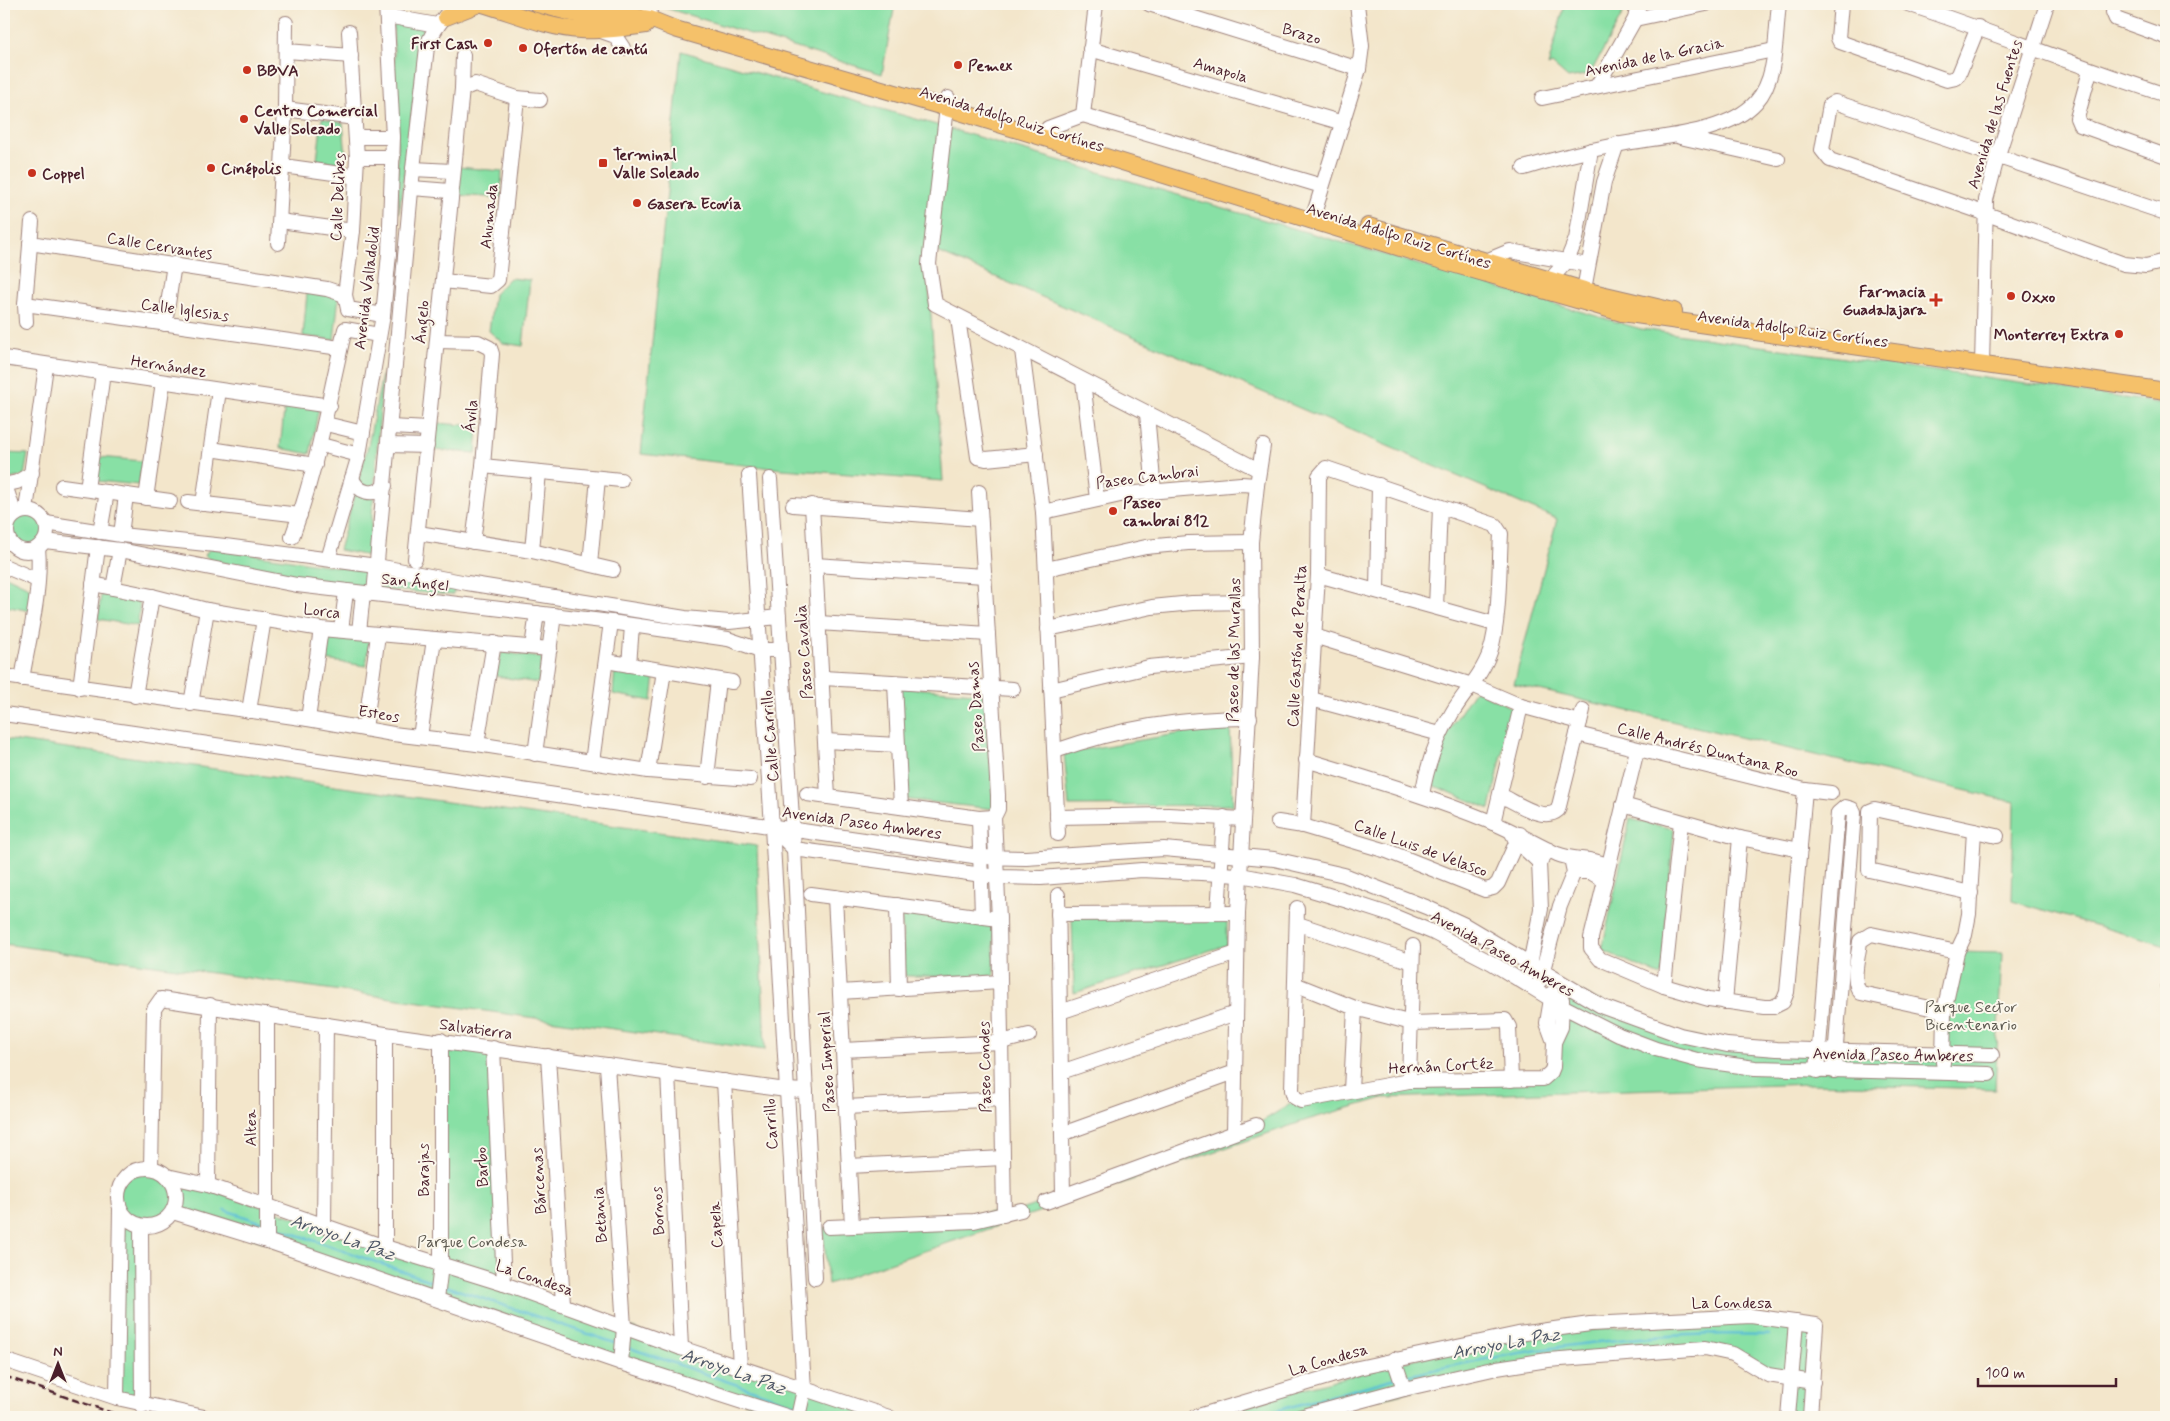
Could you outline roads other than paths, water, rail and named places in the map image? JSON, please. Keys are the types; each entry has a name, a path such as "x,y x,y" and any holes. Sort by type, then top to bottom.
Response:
{"main road":[{"path":"445,15 481,4"},
{"name":"Avenida Adolfo Ruiz Cortínes","path":"481,4 554,25 590,29 638,14 947,103 1048,128 1314,215 1486,261 1553,288 1584,290 1675,311 1982,360 2166,381"},
{"path":"536,4 584,16 638,14"},
{"path":"595,4 638,14"},
{"path":"947,103 1314,215 1503,279 1553,288 1622,313 1982,360 2166,391"}],"street":[{"path":"1083,115 1096,4"},
{"name":"Brazo","path":"1149,4 1359,69"},
{"path":"1597,86 1635,19 1638,4"},
{"path":"1635,19 1706,4"},
{"path":"1524,168 1617,144 1674,135 1721,123 1742,114 1756,102 1767,84 1774,50 1779,4"},
{"path":"1841,4 1838,40 1951,80 1959,74 1978,27"},
{"path":"1908,4 2033,47 2090,71 2166,95"},
{"name":"Avenida de las Fuentes","path":"1982,360 1984,213 1997,158 2047,4"},
{"path":"1314,215 1359,69 1362,46 1354,5"},
{"path":"2114,6 2116,19 2166,36"},
{"name":"Avenida Valladolid","path":"328,559 359,455 383,315 390,254 393,137 386,10 445,15"},
{"path":"359,632 377,566 427,47 445,15"},
{"path":"278,243 283,166 287,51 286,23"},
{"path":"590,29 615,36 623,48"},
{"name":"Calle Delibes","path":"346,302 353,231 357,157 349,32"},
{"name":"Amapola","path":"1090,49 1343,123"},
{"name":"Avenida de la Gracia","path":"1542,98 1774,50"},
{"path":"287,51 351,56"},
{"name":"Ángelo","path":"415,559 443,281 450,191 462,89 463,55"},
{"path":"2090,71 2077,118 2083,127 2166,156"},
{"path":"462,89 475,84 517,98 540,100"},
{"name":"Ahumada","path":"443,281 491,286 498,280 517,98"},
{"path":"2162,263 2124,264 1830,160 1822,150 1832,102 2166,214"},
{"path":"947,103 934,233 929,264 933,301 941,309 958,318 1259,470"},
{"path":"285,109 355,118"},
{"path":"1048,128 1083,115 1322,186"},
{"path":"1674,135 1778,159"},
{"path":"357,137 393,137"},
{"path":"1584,290 1604,182 1617,144"},
{"path":"1553,288 1567,261 1579,227 1591,150"},
{"path":"357,157 393,157"},
{"path":"283,166 355,176"},
{"path":"414,169 452,172"},
{"path":"412,188 450,191"},
{"path":"280,221 353,231"},
{"path":"26,322 25,304 32,222"},
{"name":"Calle Cervantes","path":"30,242 327,289 346,302 383,315"},
{"path":"1486,261 1510,251 1588,265"},
{"path":"165,324 174,264"},
{"name":"Calle Iglesias","path":"25,304 340,348"},
{"path":"958,318 978,457 986,459 1036,454"},
{"path":"292,537 316,465 345,329 379,336"},
{"name":"Ávila","path":"437,341 478,342 490,348 492,361 483,466 473,542"},
{"path":"1022,350 1043,512 1058,834"},
{"name":"Hernández","path":"4,358 46,366 330,406"},
{"path":"42,544 26,551 20,549 10,542 7,530 8,524 20,512 32,473 46,366"},
{"path":"87,489 103,373"},
{"path":"1083,381 1097,500"},
{"path":"146,498 163,382"},
{"path":"203,504 219,390"},
{"path":"1147,414 1154,491"},
{"path":"326,424 363,432"},
{"path":"391,427 428,430"},
{"path":"389,444 426,446"},
{"path":"321,445 359,455"},
{"name":"Paseo de las Murallas","path":"1234,1132 1238,913 1252,657 1251,542 1256,485 1263,446"},
{"path":"211,449 316,465"},
{"path":"483,466 621,480"},
{"name":"Calle Gastón de Peralta","path":"1303,826 1318,575 1319,476 1322,470 1330,468 1379,485"},
{"path":"532,552 539,472"},
{"path":"20,512 4,485 17,482 32,473"},
{"name":"Calle Carrillo","path":"749,475 772,827"},
{"path":"352,478 357,487 366,492 376,492 385,486"},
{"path":"590,564 598,478"},
{"name":"Calle Carrillo","path":"770,479 794,849 815,1278"},
{"name":"Paseo Cambrai","path":"1043,512 1097,500 1154,491 1241,484 1256,485"},
{"path":"1377,590 1379,485 1495,526 1502,534 1495,624 1490,652 1472,685 1440,734 1427,768 1422,795"},
{"path":"62,486 170,501"},
{"path":"100,532 107,492"},
{"name":"Paseo Damas","path":"979,492 998,794 998,808 994,817 999,919"},
{"path":"121,535 126,495"},
{"path":"188,502 300,515"},
{"path":"793,505 980,519"},
{"name":"Paseo Cavalia","path":"812,505 823,678 828,797"},
{"path":"1436,607 1440,507"},
{"path":"20,512 38,514 46,523 22,679"},
{"name":"San Ángel","path":"46,523 121,535 377,566 467,583 685,618 729,622 779,617"},
{"path":"418,533 532,552 613,570"},
{"path":"1046,569 1146,547 1188,543 1251,542"},
{"path":"195,566 199,543"},
{"name":"San Ángel","path":"42,544 120,550 195,566 346,592 611,622 728,639 760,650 781,650"},
{"path":"80,688 98,547"},
{"path":"19,571 20,549"},
{"path":"113,588 120,550"},
{"path":"815,565 984,576"},
{"path":"4,566 37,580"},
{"path":"1318,575 1495,624"},
{"path":"462,604 467,583"},
{"name":"Lorca","path":"93,584 207,610 321,629 550,649"},
{"path":"341,630 346,592"},
{"path":"135,696 152,596"},
{"path":"1048,629 1152,607 1252,602"},
{"path":"191,704 207,610"},
{"path":"532,647 536,613"},
{"path":"535,754 554,615"},
{"path":"683,633 685,618"},
{"path":"249,711 264,619"},
{"path":"592,762 611,622"},
{"path":"819,623 988,634"},
{"path":"629,665 632,626"},
{"path":"308,719 321,629"},
{"path":"365,728 378,635"},
{"name":"Calle Andrés Quntana Roo","path":"1314,636 1472,685 1521,706 1580,722 1637,750 1805,790 1831,793"},
{"path":"420,737 434,639"},
{"path":"477,744 494,643"},
{"path":"1052,690 1149,667 1252,657"},
{"path":"606,661 725,681 707,777"},
{"path":"648,771 664,671"},
{"name":"Esteos","path":"4,676 191,704 308,719 648,771 750,779"},
{"path":"823,678 1014,689"},
{"path":"895,683 901,808"},
{"path":"1311,699 1440,734"},
{"path":"1493,823 1521,706"},
{"path":"4,714 772,827"},
{"path":"1055,751 1102,736 1170,722 1250,718"},
{"path":"1500,795 1543,815 1553,814 1561,805 1580,722"},
{"path":"826,741 897,745"},
{"path":"1637,750 1590,943 1594,954 1600,959 1664,986 1724,1002 1773,1007 1783,1002 1787,992 1805,790"},
{"path":"1306,760 1422,795 1493,823 1549,850 1572,865 1590,872 1605,881"},
{"path":"807,794 979,818 994,817"},
{"path":"1623,806 1740,838 1800,850"},
{"path":"1817,1071 1838,813 1845,806 1852,809 1854,813 1834,1071"},
{"path":"1971,893 1873,872 1868,867 1870,811 1875,809 1997,836"},
{"path":"1057,817 1113,815 1243,818"},
{"path":"1218,913 1224,817"},
{"path":"979,818 982,916"},
{"name":"Calle Luis de Velasco","path":"1278,822 1303,826 1387,851 1485,890 1493,888 1498,883 1515,835"},
{"path":"1664,986 1681,822"},
{"name":"Avenida Paseo Amberes","path":"772,827 980,857 1026,858 1141,850 1241,854 1307,866 1385,890 1463,924 1547,976 1603,1007 1680,1035 1727,1045 1819,1051 1992,1055"},
{"name":"Avenida Paseo Amberes","path":"772,827 794,849 997,877 1041,878 1142,870 1221,872 1295,885 1392,915 1463,948 1556,1003 1619,1036 1656,1049 1697,1060 1755,1068 1989,1074"},
{"name":"Carrillo","path":"772,827 804,1392 795,1417"},
{"path":"1942,1073 1944,1010 1957,952 1968,925 1974,831"},
{"path":"1515,835 1538,862 1547,976 1556,1003"},
{"path":"1724,1002 1740,838"},
{"path":"1538,862 1549,850"},
{"path":"1572,865 1590,859 1608,866"},
{"path":"1532,988 1547,976 1560,906 1572,865"},
{"path":"811,894 999,919"},
{"path":"1058,895 1063,1194"},
{"name":"Paseo Imperial","path":"835,897 852,1226"},
{"path":"897,905 898,989"},
{"path":"1297,908 1297,985 1354,1008 1412,1023 1503,1019 1508,1021 1511,1080"},
{"path":"1058,914 1238,913"},
{"name":"Paseo Condes","path":"999,919 1004,1215"},
{"path":"1298,924 1412,962"},
{"path":"1944,1010 1861,993 1857,989 1856,981 1860,941 1872,934 1957,952"},
{"path":"1409,1081 1413,946"},
{"path":"1060,1012 1237,953"},
{"path":"840,992 1000,982"},
{"name":"Hernán Cortéz","path":"1297,985 1292,1090 1297,1100 1306,1102 1351,1091 1409,1081 1543,1078 1551,1072 1553,1067 1554,1042 1548,1028 1556,1003"},
{"name":"Salvatierra","path":"152,1168 154,1008 161,999 210,1005 386,1034 441,1040 786,1090"},
{"path":"208,1185 210,1005"},
{"path":"1351,1091 1354,1008"},
{"path":"1061,1072 1236,1013"},
{"name":"Altea","path":"267,1015 267,1241"},
{"path":"324,1225 326,1024"},
{"path":"385,1247 386,1034"},
{"path":"843,1050 1001,1042 1029,1035"},
{"name":"Barajas","path":"437,1299 441,1265 441,1040"},
{"name":"Barbo","path":"493,1048 504,1284"},
{"name":"Bárcenas","path":"548,1056 563,1304"},
{"name":"Betania","path":"607,1065 624,1327 621,1363"},
{"path":"1062,1134 1235,1072"},
{"name":"Bornos","path":"668,1073 681,1348"},
{"name":"Capela","path":"724,1081 740,1367"},
{"path":"786,1090 806,1091"},
{"path":"846,1107 1002,1099"},
{"path":"1046,1202 1063,1194 1256,1125"},
{"path":"849,1166 1003,1158"},
{"path":"117,1398 120,1208 118,1191 127,1176 143,1168 152,1168 168,1176 176,1193 173,1212 159,1224 141,1226 125,1216 120,1208"},
{"name":"La Condesa","path":"168,1176 208,1185 268,1205 385,1247 563,1304 681,1348 740,1367 804,1392 889,1417"},
{"path":"829,1227 974,1221 1021,1210"},
{"path":"173,1212 267,1241 621,1363 795,1417"},
{"path":"141,1226 142,1406"},
{"name":"La Condesa","path":"1195,1417 1330,1375 1518,1334 1590,1324 1751,1316 1816,1325 1813,1382"},
{"path":"1788,1417 1796,1322"},
{"path":"1300,1417 1403,1386 1498,1368 1548,1360 1705,1348 1733,1354 1768,1375 1813,1382 1810,1417"},
{"path":"4,1360 142,1406 204,1417"},
{"path":"1396,1362 1403,1386"}],"waterway":[{"name":"Arroyo La Paz","path":"225,1210 260,1222"},
{"name":"Arroyo La Paz","path":"275,1227 431,1281"},
{"name":"Arroyo La Paz","path":"446,1286 615,1343"},
{"name":"Arroyo La Paz","path":"1406,1376 1496,1357 1586,1343 1678,1335 1769,1335"},
{"name":"Arroyo La Paz","path":"630,1348 796,1405"},
{"name":"Arroyo La Paz","path":"1253,1417 1396,1378"},
{"name":"Arroyo La Paz","path":"804,1408 831,1417"}],"railway":[{"path":"2162,985 2166,1058"},
{"path":"4,1376 124,1417"}],"place":[{"name":"First Cash","path":"488,43"},
{"name":"Ofertón de cantú","path":"523,48"},
{"name":"Pemex","path":"958,65"},
{"name":"BBVA","path":"247,70"},
{"name":"Centro Comercial Valle Soleado","path":"244,119"},
{"name":"Terminal Valle Soleado","path":"603,163"},
{"name":"Cinépolis","path":"211,168"},
{"name":"Coppel","path":"32,173"},
{"name":"Gasera Ecovía","path":"637,203"},
{"name":"Oxxo","path":"2011,296"},
{"name":"Farmacia Guadalajara","path":"1936,300"},
{"name":"Monterrey Extra","path":"2119,334"},
{"name":"Paseo cambrai 812","path":"1113,511"}],"park label":[{"name":"Parque Sector Bicentenario","path":"1971,1015"},
{"name":"Parque Condesa","path":"472,1241"}]}
